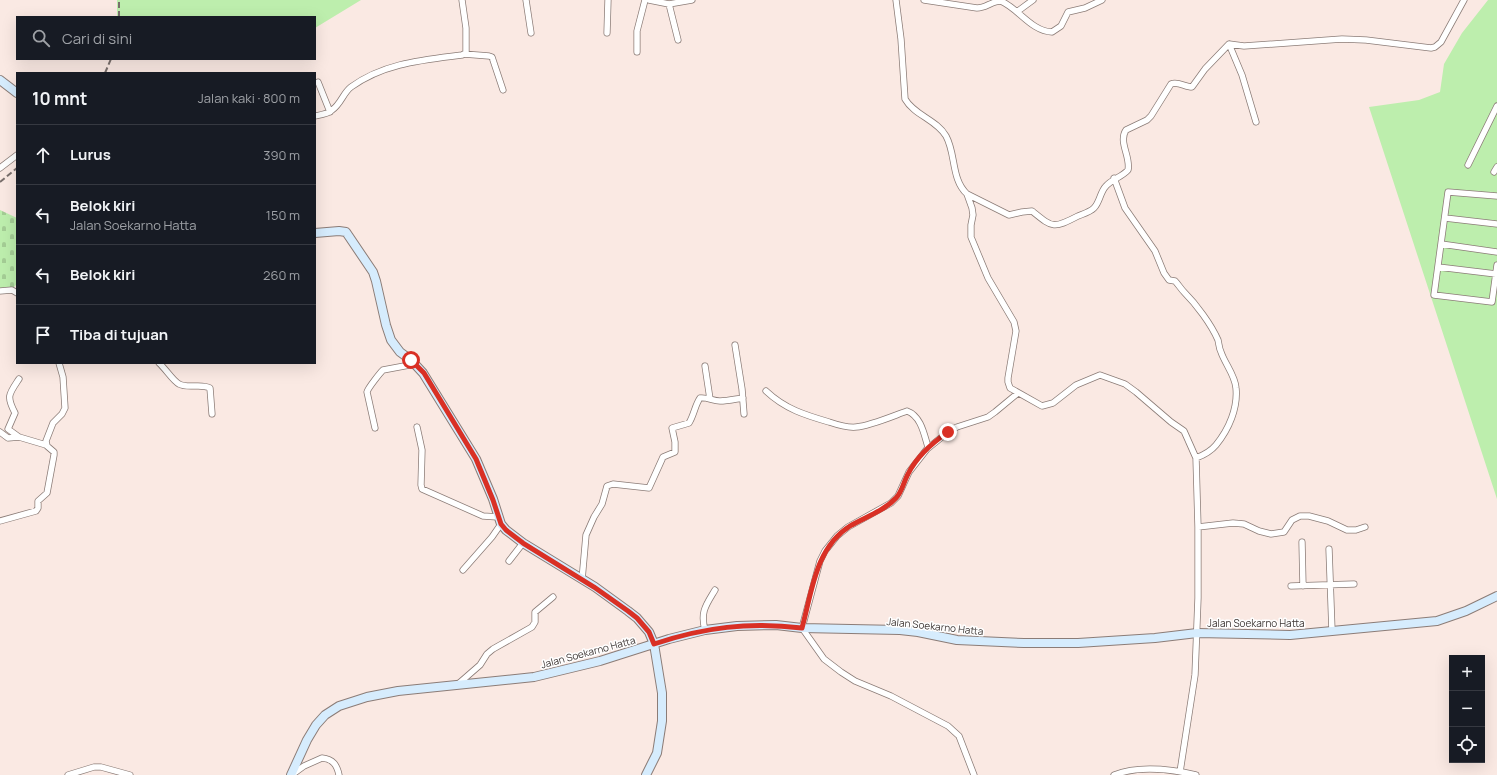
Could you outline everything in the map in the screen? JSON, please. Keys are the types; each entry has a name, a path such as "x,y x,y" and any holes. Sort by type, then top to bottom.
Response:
{"street":[{"path":"462,0 466,28 466,50 464,54"},
{"path":"526,0 531,33"},
{"path":"607,33 608,0"},
{"path":"637,52 637,32 645,0"},
{"path":"649,0 669,4 692,0"},
{"path":"896,0 901,33 905,99 919,113 942,130 946,136 957,179 963,190 967,194 1009,215 1032,211 1041,220 1053,225 1065,223 1095,207 1102,192 1114,178 1128,170 1129,165 1123,139 1126,130 1151,116 1171,84 1176,83 1187,87 1192,87 1205,69 1229,44"},
{"path":"924,0 977,8 985,7 994,2 1001,1 1018,11 1027,22 1046,31 1052,32 1059,28 1068,12 1085,8 1102,0"},
{"path":"1018,11 1033,0"},
{"path":"1229,44 1244,46 1342,39 1435,47 1441,42 1464,0"},
{"path":"669,4 678,40"},
{"path":"1229,44 1242,75 1256,122"},
{"path":"316,116 330,112 344,93 351,87 378,71 411,61 464,54 492,57 503,90"},
{"path":"0,80 16,92"},
{"path":"318,82 330,112"},
{"path":"1468,165 1497,106"},
{"path":"0,168 16,155"},
{"path":"1114,178 1125,208 1155,251 1164,273 1169,280 1175,281 1183,292 1191,298 1218,340 1221,352 1233,375 1236,387 1236,407 1216,445 1206,454 1196,458"},
{"path":"1497,196 1448,192 1434,295 1492,302 1497,265"},
{"path":"967,194 973,215 970,225 971,237 988,278 1014,322 1016,331 1008,382 1010,388 1042,406 1053,403 1076,385 1100,376 1125,384 1170,422 1184,431 1196,458 1198,527 1195,675 1180,772"},
{"path":"1445,218 1497,224"},
{"path":"316,233 339,230 346,232 373,272 391,340 400,352 424,373 476,459 493,500 499,520 506,530 523,543 594,587 637,618 649,632 654,644 662,693 662,721 657,753 646,775"},
{"path":"1441,244 1497,252"},
{"path":"1438,267 1496,274"},
{"path":"0,291 12,290 16,292"},
{"path":"734,344 743,398 744,414"},
{"path":"46,444 53,423 62,414 65,408 63,377 59,364"},
{"path":"161,364 180,385 205,386 210,388 212,414"},
{"path":"375,428 367,392 368,387 375,382 383,370 415,364"},
{"path":"705,366 710,399"},
{"path":"19,379 10,395 10,405 15,413 8,429 19,437"},
{"path":"766,391 774,399 810,417 847,427 862,426 907,411 916,417 928,447"},
{"path":"974,775 958,736 953,731 933,718 891,696 855,681 841,672 824,659 802,628 817,572 825,551 837,536 891,503 898,496 909,472 928,447 957,427 995,412 1018,393"},
{"path":"582,580 586,535 602,504 607,486 613,484 649,488 663,457 675,452 675,442 672,428 689,423 700,398 721,401 743,398"},
{"path":"417,427 422,450 422,489 483,516 499,520"},
{"path":"0,432 8,438 19,437 46,444 54,452 54,455 47,493 38,501 38,509 0,521"},
{"path":"1198,527 1233,523 1244,524 1259,531 1271,534 1284,532 1292,520 1300,516 1309,516 1328,521 1347,530 1356,530 1365,527"},
{"path":"463,570 492,536 499,520"},
{"path":"1302,542 1303,586"},
{"path":"509,561 523,543"},
{"path":"1329,549 1332,631"},
{"path":"1291,586 1354,584"},
{"path":"705,630 703,623 705,606 715,590"},
{"name":"Jalan Soekarno Hatta","path":"291,775 316,725 325,715 340,706 367,697 398,691 534,677 600,661 705,630 748,625 802,628 900,630 957,640 1078,644 1156,638 1197,633 1290,635 1437,621 1466,611 1497,596"},
{"path":"457,685 480,665 487,654 493,649 532,627 535,622 535,612 552,597"},
{"path":"291,775 298,769 322,758 332,761 335,764 339,775"},
{"path":"68,775 94,767 101,767 130,775"},
{"path":"1114,775 1127,770 1156,769 1196,775"}],"green space":[{"path":"117,0 361,0 316,27 316,16 117,16"},
{"path":"1488,0 1497,0 1497,499 1369,107 1419,100 1440,92 1444,64 1462,33"},
{"path":"0,210 16,218 16,285 12,289 0,290"}],"railway":[{"path":"119,0 119,16"},
{"path":"105,72 111,60"},
{"path":"0,182 16,169"}],"route":[{"path":"411,360 424,373 437,397 476,459 486,481 499,521 506,530 547,559 594,587 628,611 637,618 649,632 654,644 705,630 737,626 748,625 802,628 820,561 825,551 837,536 848,527 891,503 898,496 909,472 927,449 936,440 948,432"}]}
